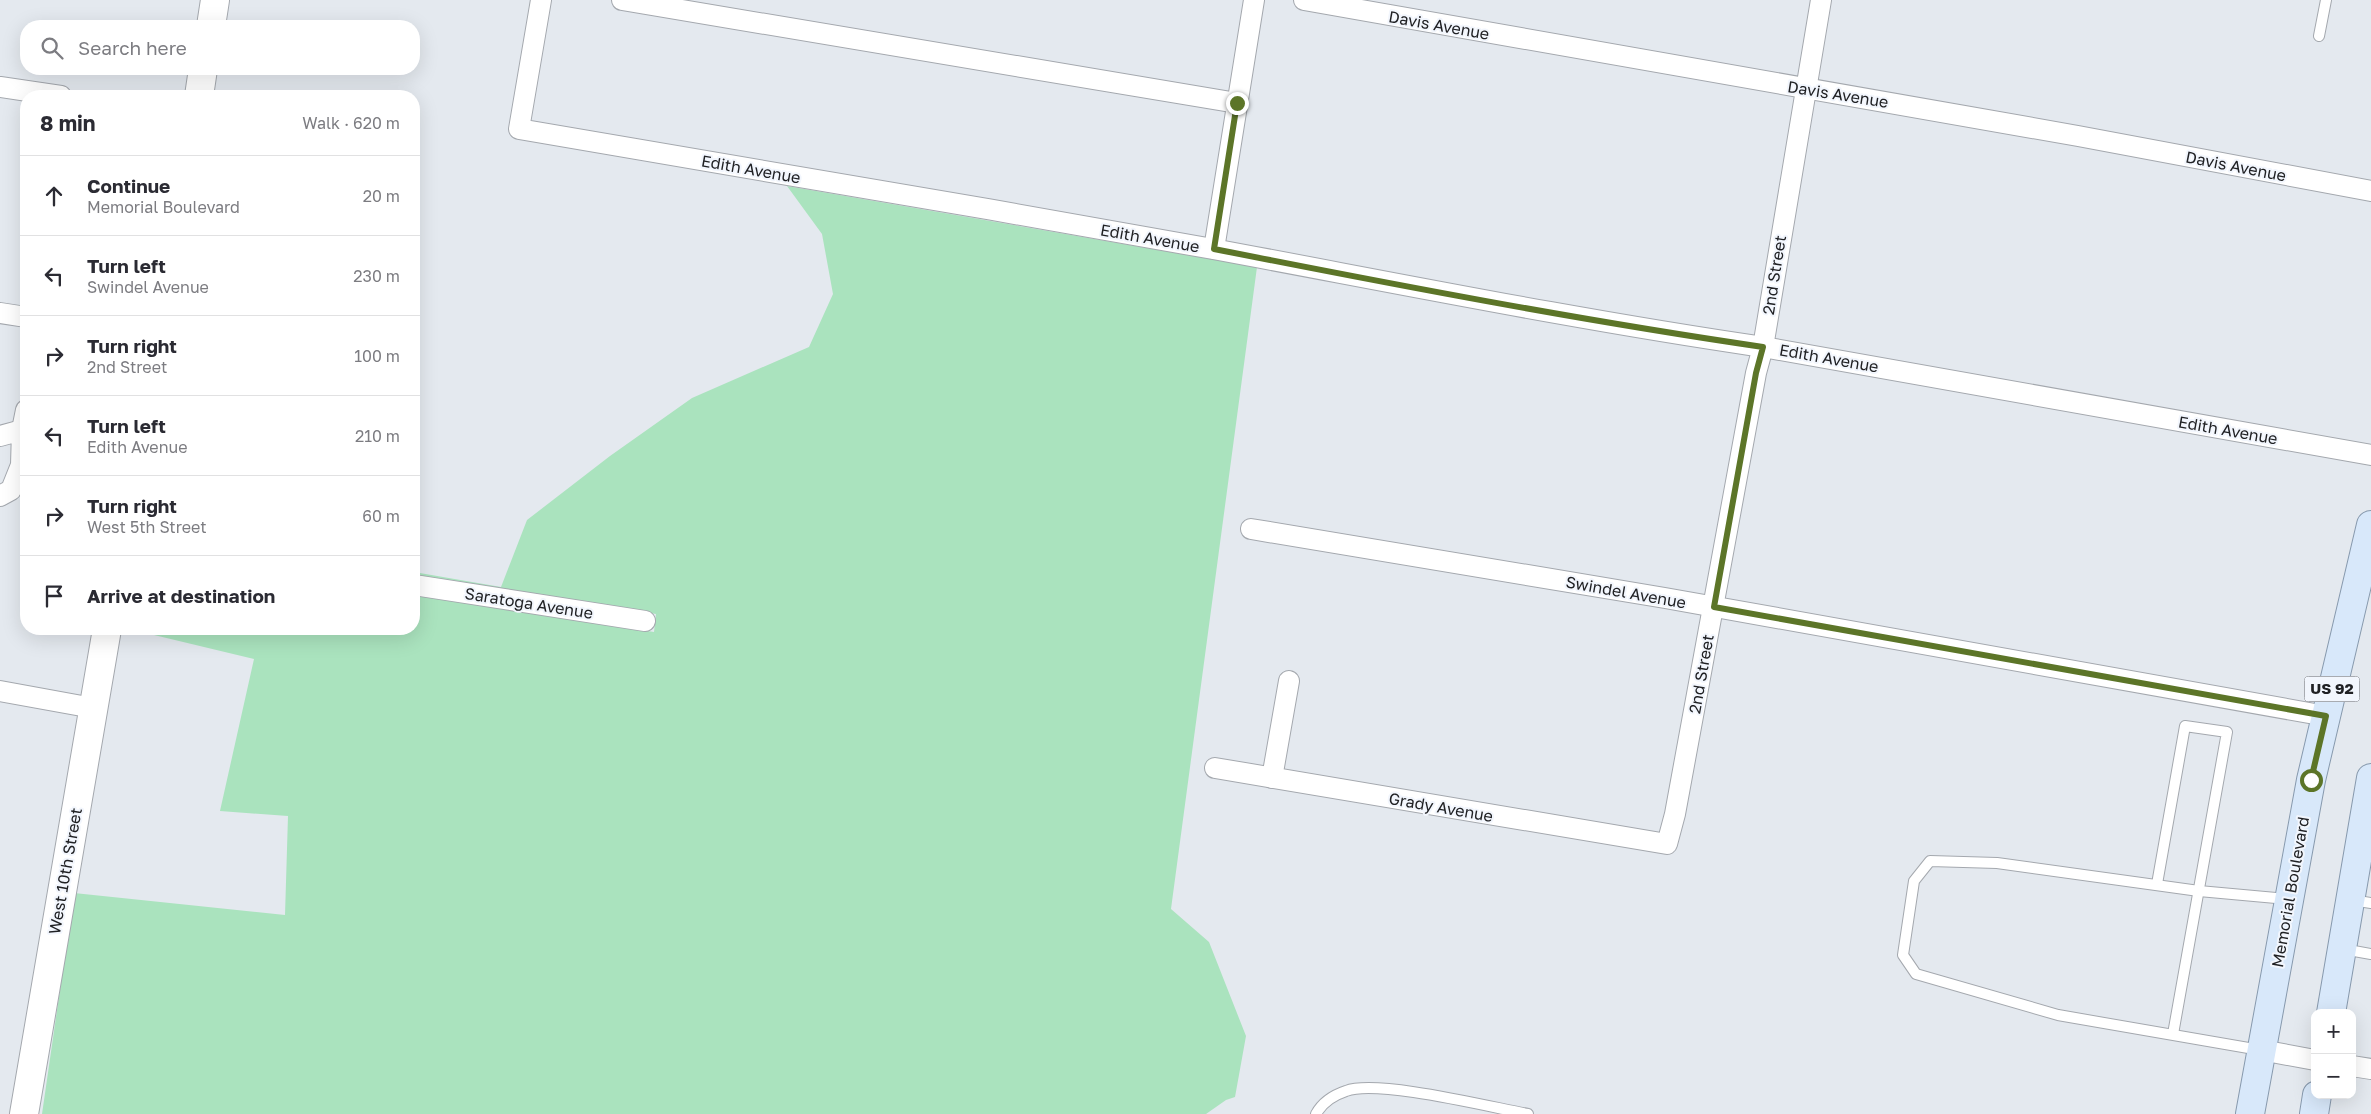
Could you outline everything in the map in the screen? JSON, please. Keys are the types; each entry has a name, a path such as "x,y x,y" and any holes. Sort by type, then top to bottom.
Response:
{"main road":[{"name":"Memorial Boulevard","path":"2250,1114 2288,899 2326,716 2371,525"},
{"path":"2332,1009 2342,949 2361,901 2371,778"},
{"path":"2314,1114 2316,1099"}],"street":[{"path":"212,20 215,0"},
{"name":"Edith Avenue","path":"541,0 519,129 1214,249 1688,336 1763,347 2371,455"},
{"path":"622,0 1237,103"},
{"path":"1214,249 1254,0"},
{"name":"Davis Avenue","path":"1304,0 1807,90 1831,92 2039,129 2371,191"},
{"name":"2nd Street","path":"1667,844 1676,814 1756,373 1763,347 1821,0"},
{"path":"200,90 202,75"},
{"path":"0,86 24,90"},
{"path":"0,313 20,316"},
{"path":"0,436 20,431"},
{"path":"0,496 11,490 20,468"},
{"name":"Swindel Avenue","path":"1251,529 1714,607 2326,716"},
{"name":"Saratoga Avenue","path":"420,586 645,621"},
{"name":"West 10th Street","path":"24,1114 106,635"},
{"path":"1272,778 1289,681"},
{"path":"0,691 93,708"},
{"name":"Grady Avenue","path":"1216,768 1667,844"},
{"path":"2261,1050 2311,1059"},
{"path":"2356,1067 2371,1069"}],"lane":[{"path":"2319,36 2326,0"},
{"path":"2156,884 2185,726 2227,732 2173,1034"},
{"path":"2261,1050 2058,1015 1916,974 1903,955 1914,881 1930,861 1997,863 2200,891 2288,899"},
{"path":"2342,949 2371,954"},
{"path":"1316,1114 1322,1104 1346,1090 1377,1087 1528,1114"}],"green space":[{"path":"787,186 1257,267 1171,909 1209,942 1246,1036 1235,1097 1226,1100 1206,1114 42,1114 74,893 285,915 288,816 220,811 254,659 154,635 420,635 420,595 654,632 656,614 420,577 420,573 501,587 527,520 610,456 692,398 809,347 833,294 822,234"}],"route":[{"path":"1237,103 1214,249 1402,285 1688,336 1763,347 1756,373 1714,607 2326,716 2311,780"}]}
